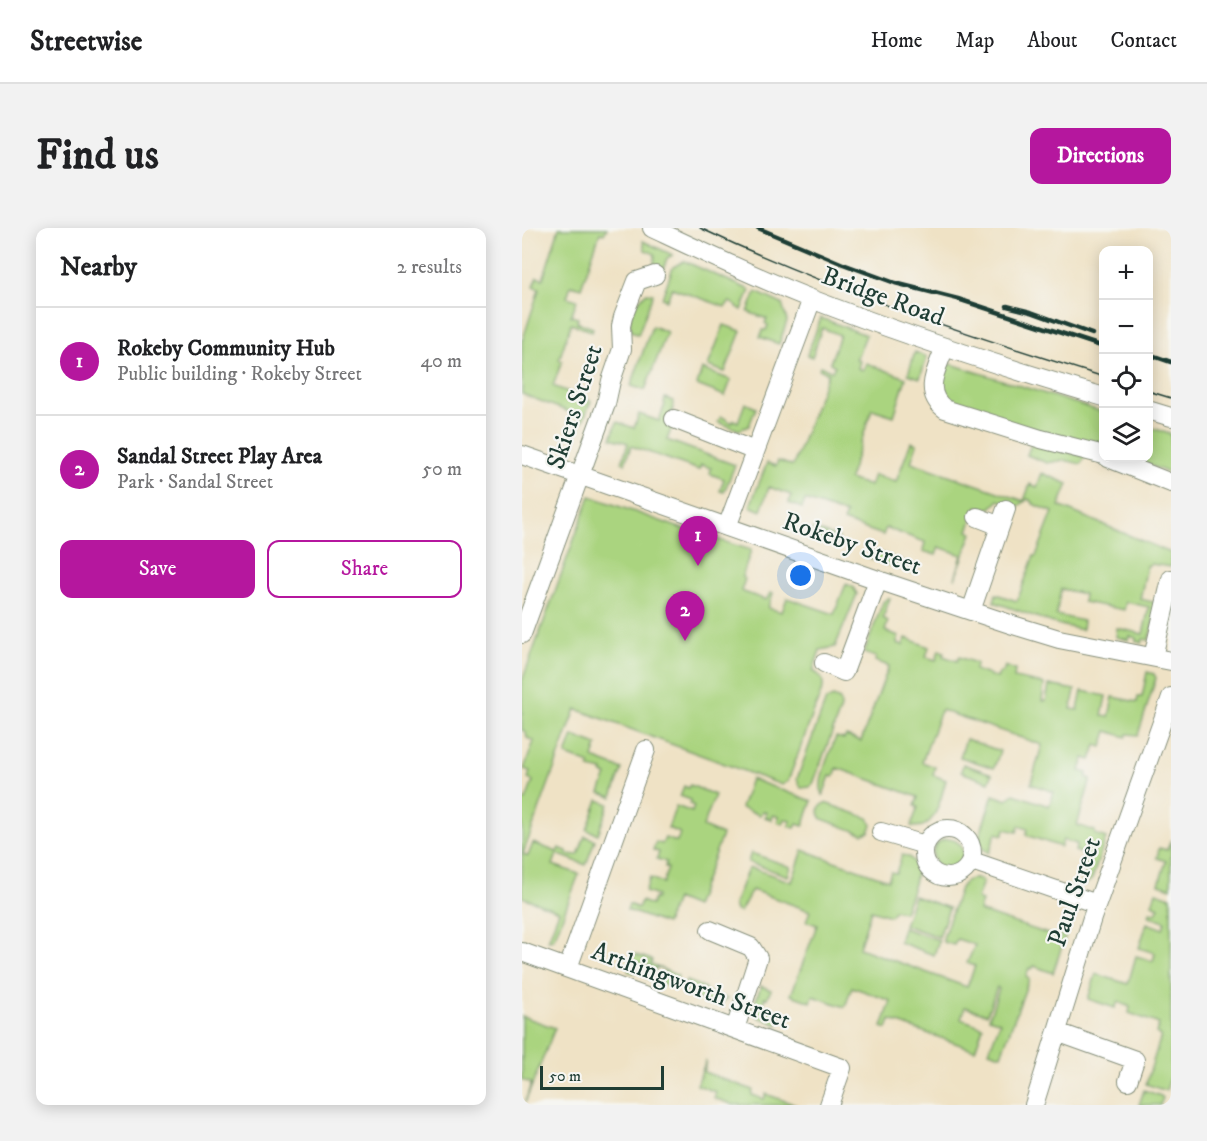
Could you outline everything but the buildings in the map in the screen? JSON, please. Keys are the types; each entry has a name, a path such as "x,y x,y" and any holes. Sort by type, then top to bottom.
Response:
{"street":[{"name":"Bridge Road","path":"652,228 746,272 812,299 945,347 1099,395"},
{"name":"Skiers Street","path":"522,633 606,404 622,349 623,317 637,281 655,274"},
{"path":"727,527 812,299"},
{"path":"945,347 933,380 932,391 935,400 945,409 1099,455"},
{"path":"1153,411 1171,417"},
{"path":"674,419 755,452"},
{"name":"Rokeby Street","path":"522,455 971,611 1059,639 1162,659"},
{"path":"1118,462 1171,483"},
{"path":"971,611 1003,518 977,517"},
{"path":"1162,659 1171,579"},
{"path":"824,663 844,672 878,580"},
{"name":"Paul Street","path":"1034,1105 1097,904 1171,697"},
{"path":"568,968 646,750"},
{"path":"943,829 959,831 971,843 972,861 961,874 944,877 929,869 925,861 925,845 928,838 943,829"},
{"path":"881,832 925,845"},
{"path":"972,861 1097,904"},
{"path":"710,930 751,947 758,958 735,1029"},
{"name":"Arthingworth Street","path":"522,952 842,1068 829,1105"},
{"path":"1057,1032 1135,1060 1128,1081"}],"green space":[{"path":"559,228 607,228 604,234 600,233 581,288 571,285 567,297 577,300 571,316 578,318 577,322 593,328 592,331 571,324 553,386 591,401 583,421 579,420 580,416 522,394 522,342 539,289 533,286 537,277 543,279"},
{"path":"643,241 673,255 667,258 662,273 654,265 655,254 645,250"},
{"path":"684,261 750,290 742,310 730,302 725,307 672,288 667,300 662,298 673,267"},
{"path":"756,292 782,304 787,321 779,344 760,337 768,325 765,323 767,319 748,312"},
{"path":"647,293 653,294 638,335 631,331 631,315 639,300"},
{"path":"821,318 866,335 856,360 860,361 858,368 863,370 866,363 906,378 894,416 872,409 849,479 870,486 874,475 896,482 911,442 917,444 911,462 1024,501 1030,484 1037,487 1042,473 1068,484 1059,506 1171,553 1171,567 1151,564 1147,566 1140,599 1157,603 1149,640 1143,639 1142,643 1130,636 1129,640 1116,637 1117,628 1143,634 1149,607 1126,602 1124,610 1083,602 1084,594 1061,589 1056,615 1083,621 1082,630 1056,624 994,602 996,594 1017,601 1053,512 1033,504 1028,499 1018,507 999,500 991,508 977,507 968,531 972,533 955,579 962,555 939,547 936,555 923,551 925,542 886,528 883,535 843,521 846,514 805,500 802,508 789,503 791,495 769,487 761,511 750,506 767,463 776,466 778,461 793,466 828,373 819,369 820,366 832,371 835,366 830,363 840,335 822,328 812,357 807,355"},
{"path":"724,325 741,331 725,372 708,366"},
{"path":"652,326 667,332 645,390 631,386"},
{"path":"915,352 927,357 920,378 908,374"},
{"path":"951,364 1099,411 1099,445 1031,429 946,400 940,392 944,367"},
{"path":"702,369 731,380 725,396 697,385"},
{"path":"665,398 673,401 672,427 667,440 735,465 724,492 720,491 724,479 710,474 711,468 701,465 699,470 631,446 625,463 622,462 628,443 611,438 617,422 634,428 639,414 659,421"},
{"path":"745,403 756,408 749,426 739,430 718,422 721,416 732,423 734,420 738,422"},
{"path":"1153,428 1171,434 1171,474 1142,462 1153,462"},
{"path":"1031,444 1085,456 1081,464 1064,460 1047,463 1027,455"},
{"path":"590,496 751,550 742,577 745,579 741,591 766,600 770,593 773,593 768,608 782,612 787,598 834,614 846,584 853,587 857,594 835,647 820,650 813,671 821,677 823,687 788,781 782,785 576,709 523,854 528,856 533,843 557,852 559,848 567,851 567,854 578,855 585,836 595,840 586,865 557,854 553,865 579,874 556,934 553,939 548,940 559,911 522,897 522,799 526,800 533,781 528,779 530,771 524,769 534,741 527,738 526,732 522,730 522,681"},
{"path":"813,529 839,538 836,547 810,537"},
{"path":"872,550 916,566 913,573 870,558"},
{"path":"890,598 883,618 888,621 885,631 899,636 897,643 903,645 906,638 929,647 926,657 936,660 939,650 944,652 943,656 957,661 959,657 976,663 975,670 997,678 1005,666 1015,670 1014,678 1044,684 1042,701 1046,701 1049,685 1075,690 1071,709 1078,710 1082,691 1106,696 1102,716 1109,717 1113,697 1137,702 1138,697 1142,697 1147,672 1154,674 1156,678 1138,735 1127,734 1126,737 1107,731 1102,747 1096,745 1091,760 1084,758 1080,771 1087,773 1086,777 1091,779 1077,825 1095,831 1095,834 1106,838 1092,879 1085,885 1081,885 1088,867 1084,865 1087,855 1075,851 1077,844 1063,840 1061,847 1026,835 1028,829 1019,826 1017,832 1005,829 1003,835 996,833 989,853 982,848 979,840 980,834 993,795 1007,800 1014,794 1049,806 1054,792 1031,784 1042,745 941,710 922,762 935,767 933,775 946,780 936,812 926,824 919,827 911,826 918,807 915,806 918,797 837,768 834,777 830,776 823,795 822,775 836,737 844,739 846,736 861,741 889,666 875,661 876,657 864,653 883,602"},
{"path":"833,697 840,700 841,708 813,784 810,787 801,788 797,779 826,700"},
{"path":"573,736 597,745 593,758 622,769 612,797 600,793 607,775 602,773 603,771 589,768 590,764 566,755"},
{"path":"966,739 1000,751 994,768 960,757"},
{"path":"963,764 992,774 989,782 961,772"},
{"path":"751,779 812,801 803,826 797,824 795,828 789,826 791,821 785,819 783,824 777,822 779,817 773,815 772,820 765,817 767,813 762,811 760,815 741,808"},
{"path":"690,785 715,795 703,827 722,835 695,907 676,899 666,924 627,910 629,904 638,908 641,901 651,905 654,898 656,899 657,896 645,892 650,878 663,883 668,868 665,867 666,862 657,859 659,852 653,850 656,842 662,844 665,838 677,842 680,833 668,828 676,806 692,812 694,806 690,804 691,800 680,796 684,786 688,788"},
{"path":"598,800 609,804 598,834 587,830"},
{"path":"825,803 868,818 872,825 869,832 863,834 822,819 818,812"},
{"path":"948,839 959,843 963,854 959,865 948,869 937,865 933,854 937,843"},
{"path":"1171,839 1171,888 1159,884 1166,861 1157,858 1159,848 1167,850"},
{"path":"803,850 888,880 891,872 896,873 902,855 910,858 916,871 913,888 904,912 895,910 890,916 871,910 859,948 967,987 975,966 967,963 975,945 957,939 954,945 943,942 960,888 966,881 974,878 983,881 977,899 982,901 979,911 1060,938 1063,930 1067,931 1053,973 1034,966 1032,969 1029,968 1026,977 1029,979 1001,1055 989,1051 1000,1022 989,1018 999,989 997,987 987,1014 965,1007 961,1019 983,1027 975,1050 890,1020 887,1029 882,1027 891,1001 852,987 845,1007 813,996 811,1002 791,995 817,925 806,921 810,911 752,890 740,912 736,911 734,904 748,869 752,868 792,882"},
{"path":"751,853 791,867 788,876 748,862"},
{"path":"1156,892 1171,897 1171,1076 1166,1090 1146,1084 1161,1036 1156,1033 1159,1024 1129,1013 1130,1007 1118,1002 1115,1008 1088,999 1096,974 1128,984 1136,956 1153,961 1155,953 1139,948 1147,923 1163,929 1165,921 1149,916 1150,912 1156,913 1159,907 1152,904"},
{"path":"914,896 949,908 939,937 904,925"},
{"path":"903,928 939,940 934,955 899,942"},
{"path":"634,954 652,960 651,964 678,976 674,988 661,983 665,971 656,967 651,979 646,978 650,966 638,962 634,973 628,971"},
{"path":"686,981 727,999 717,1005 683,993"},
{"path":"761,986 771,990 767,998 764,997 763,1007 780,1013 778,1025 758,1017 753,1008"},
{"path":"522,1016 555,1028 525,1103 531,1083 522,1080"},
{"path":"706,1060 704,1072 753,1090 752,1095 764,1099 766,1094 796,1105 734,1105 714,1098 716,1092 697,1085"},
{"path":"1144,1090 1161,1096 1163,1098 1160,1105 1139,1105"}],"tram line":[{"path":"700,228 799,271 899,310 1099,375"},
{"path":"1153,393 1171,398"}],"railway":[{"path":"758,228 895,283 958,299 1099,345"},
{"path":"1007,306 1031,312 1092,334"},
{"path":"1153,356 1171,362"}],"place":[{"name":"Rokeby Community Hub","path":"698,566"},
{"name":"Sandal Street Play Area","path":"685,641"}]}
